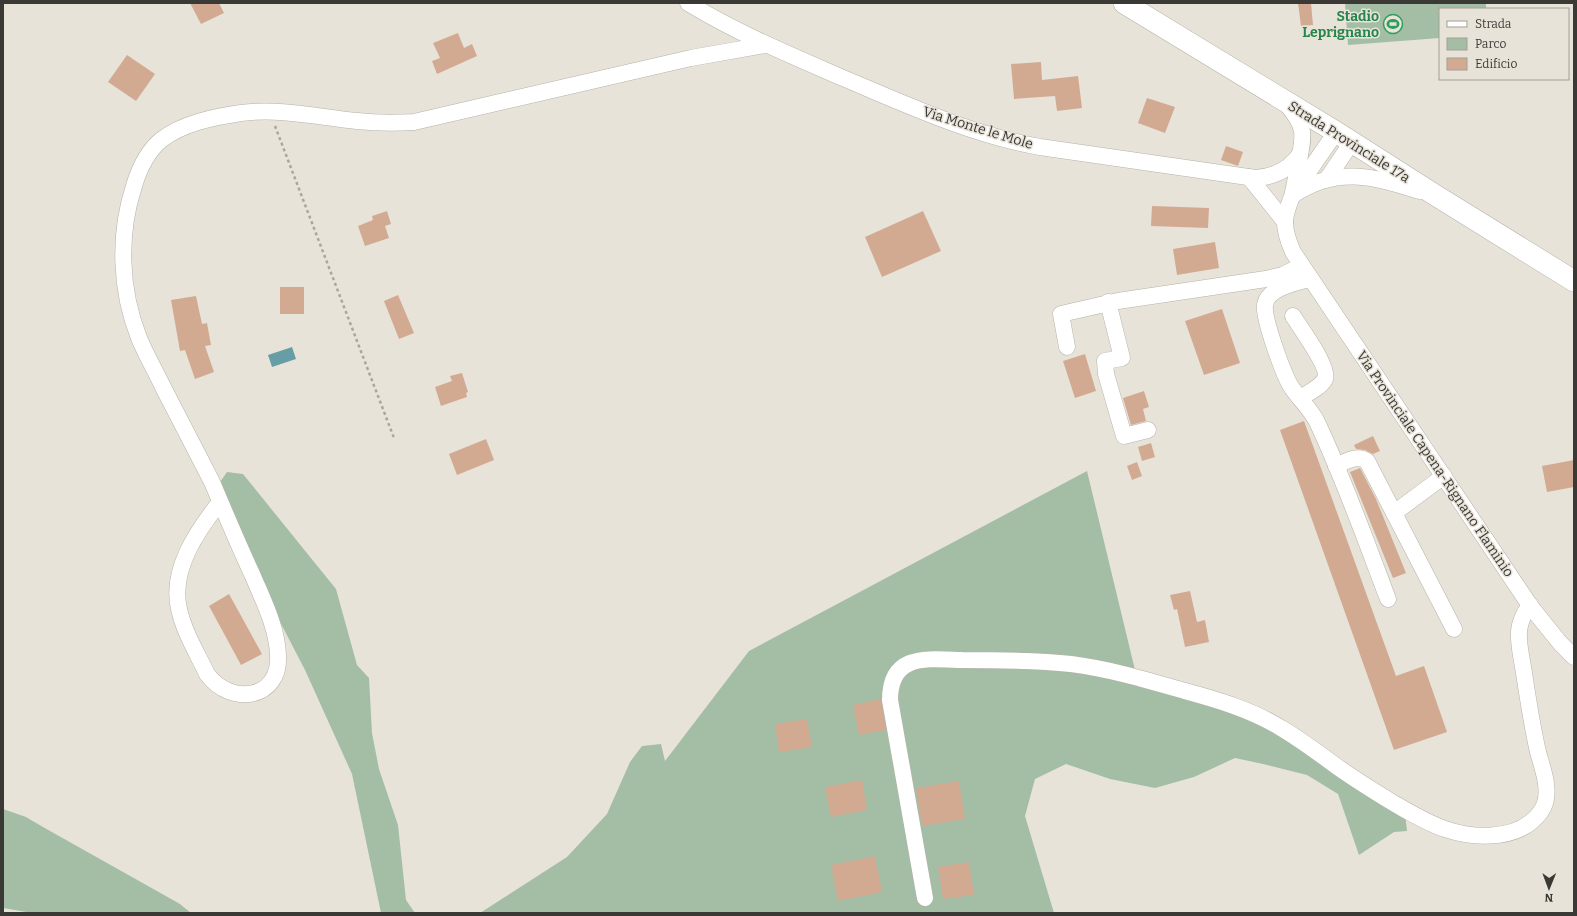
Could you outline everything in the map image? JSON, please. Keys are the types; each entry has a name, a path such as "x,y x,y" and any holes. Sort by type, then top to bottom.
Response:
{"main road":[{"name":"Strada Provinciale 17a","path":"1124,3 1344,137 1434,196 1574,281"}],"street":[{"name":"Via Monte le Mole","path":"688,3 717,21 903,104 961,126 1007,140 1040,147 1262,178 1279,173 1294,162 1300,154"},
{"path":"220,502 202,526 186,558 179,576 177,599 183,621 207,674 212,681 228,692 249,694 265,688 274,678 278,662 278,649 268,612 212,482 139,339 129,303 123,248 125,221 130,196 137,176 148,155 162,139 184,127 209,119 243,113 270,111 304,113 374,123 414,122 696,56 766,44"},
{"path":"1283,100 1300,122 1303,142 1293,195"},
{"path":"1327,179 1344,137"},
{"path":"1293,195 1344,137"},
{"path":"1293,195 1305,186 1327,179 1350,176 1372,177 1434,196"},
{"path":"1249,177 1285,222"},
{"name":"Via Provinciale Capena-Rignano Flaminio","path":"1293,195 1285,222 1289,242 1305,272 1444,476 1530,606 1560,643 1574,657"},
{"path":"1067,347 1061,314 1108,302 1266,280 1283,275 1305,272"},
{"path":"1305,272 1268,297 1265,303 1266,318 1283,370 1291,385 1314,416 1349,495 1388,599"},
{"path":"1108,302 1122,358 1105,361 1106,374 1124,436 1148,430"},
{"path":"1293,316 1322,362 1326,373 1325,379 1321,384 1300,398"},
{"path":"1336,466 1356,458 1362,458 1367,461 1454,629"},
{"path":"1394,513 1444,476"},
{"path":"926,898 890,700 893,679 898,670 906,665 923,660 952,659 1029,661 1070,664 1121,673 1192,692 1242,709 1274,724 1366,786 1419,818 1444,829 1457,832 1475,835 1496,835 1514,831 1530,823 1539,814 1545,803 1544,778 1532,724 1520,640 1520,625 1524,614 1530,606"}],"path":[{"path":"270,111 394,438"}],"green space":[{"name":"Stadio Leprignano","path":"1345,3 1486,3 1486,8 1439,8 1439,38 1348,45"},
{"path":"1087,471 1135,670 1270,725 1405,814 1407,831 1394,832 1359,855 1338,794 1307,775 1235,758 1194,777 1155,788 1110,779 1066,764 1035,779 1025,816 1054,913 480,913 567,857 607,814 630,762 642,746 661,744 665,761 749,651"},
{"path":"227,472 243,474 336,589 357,665 369,678 372,733 379,769 398,825 406,900 415,913 381,913 352,774 305,670 278,618 220,482"},
{"path":"3,809 26,817 180,904 191,913 32,913 3,908"}],"water":[{"path":"292,347 296,359 272,367 268,355"}],"building":[{"path":"190,3 219,3 224,13 201,24"},
{"path":"1298,3 1311,3 1313,25 1301,26"},
{"path":"458,33 464,48 472,44 477,56 437,74 432,61 440,58 433,43"},
{"path":"127,55 155,74 136,101 108,82"},
{"path":"1041,62 1042,80 1078,76 1082,108 1057,111 1055,96 1014,99 1011,64"},
{"path":"1147,98 1175,107 1165,133 1138,123"},
{"path":"1226,146 1243,152 1238,166 1221,160"},
{"path":"1152,206 1209,208 1208,228 1151,226"},
{"path":"387,211 391,224 385,226 389,238 365,246 358,226 373,220 372,216"},
{"path":"923,211 941,251 882,277 865,237"},
{"path":"1215,242 1219,268 1177,275 1173,249"},
{"path":"280,287 304,287 304,314 280,314"},
{"path":"398,295 414,333 399,339 384,301"},
{"path":"196,296 202,324 207,323 211,345 205,346 214,372 195,379 185,350 180,351 171,300"},
{"path":"1222,309 1240,363 1204,375 1185,321"},
{"path":"1085,354 1096,391 1075,398 1063,361"},
{"path":"462,373 468,392 466,393 467,397 441,406 435,387 452,381 450,376"},
{"path":"1144,391 1149,407 1143,409 1146,421 1131,425 1123,398"},
{"path":"1304,421 1396,676 1424,666 1447,732 1394,750 1280,430"},
{"path":"1373,436 1380,451 1373,454 1365,450 1356,449 1354,445"},
{"path":"486,439 494,460 457,475 449,454"},
{"path":"1151,443 1155,457 1142,461 1138,447"},
{"path":"1574,460 1574,487 1547,492 1542,466"},
{"path":"1137,462 1142,476 1132,480 1127,466"},
{"path":"1360,468 1376,499 1406,573 1393,578 1350,472"},
{"path":"1190,591 1197,622 1205,620 1209,642 1185,647 1177,609 1174,610 1170,595"},
{"path":"229,594 262,654 241,665 209,606"},
{"path":"881,699 886,730 859,735 853,705"},
{"path":"807,719 812,747 779,752 775,724"},
{"path":"862,780 867,810 831,817 825,787"},
{"path":"959,781 965,819 922,826 916,788"},
{"path":"875,856 882,892 838,901 831,865"},
{"path":"969,862 974,895 943,899 938,867"}],"place":[{"name":"Stadio Leprignano","path":"1393,24"}]}
